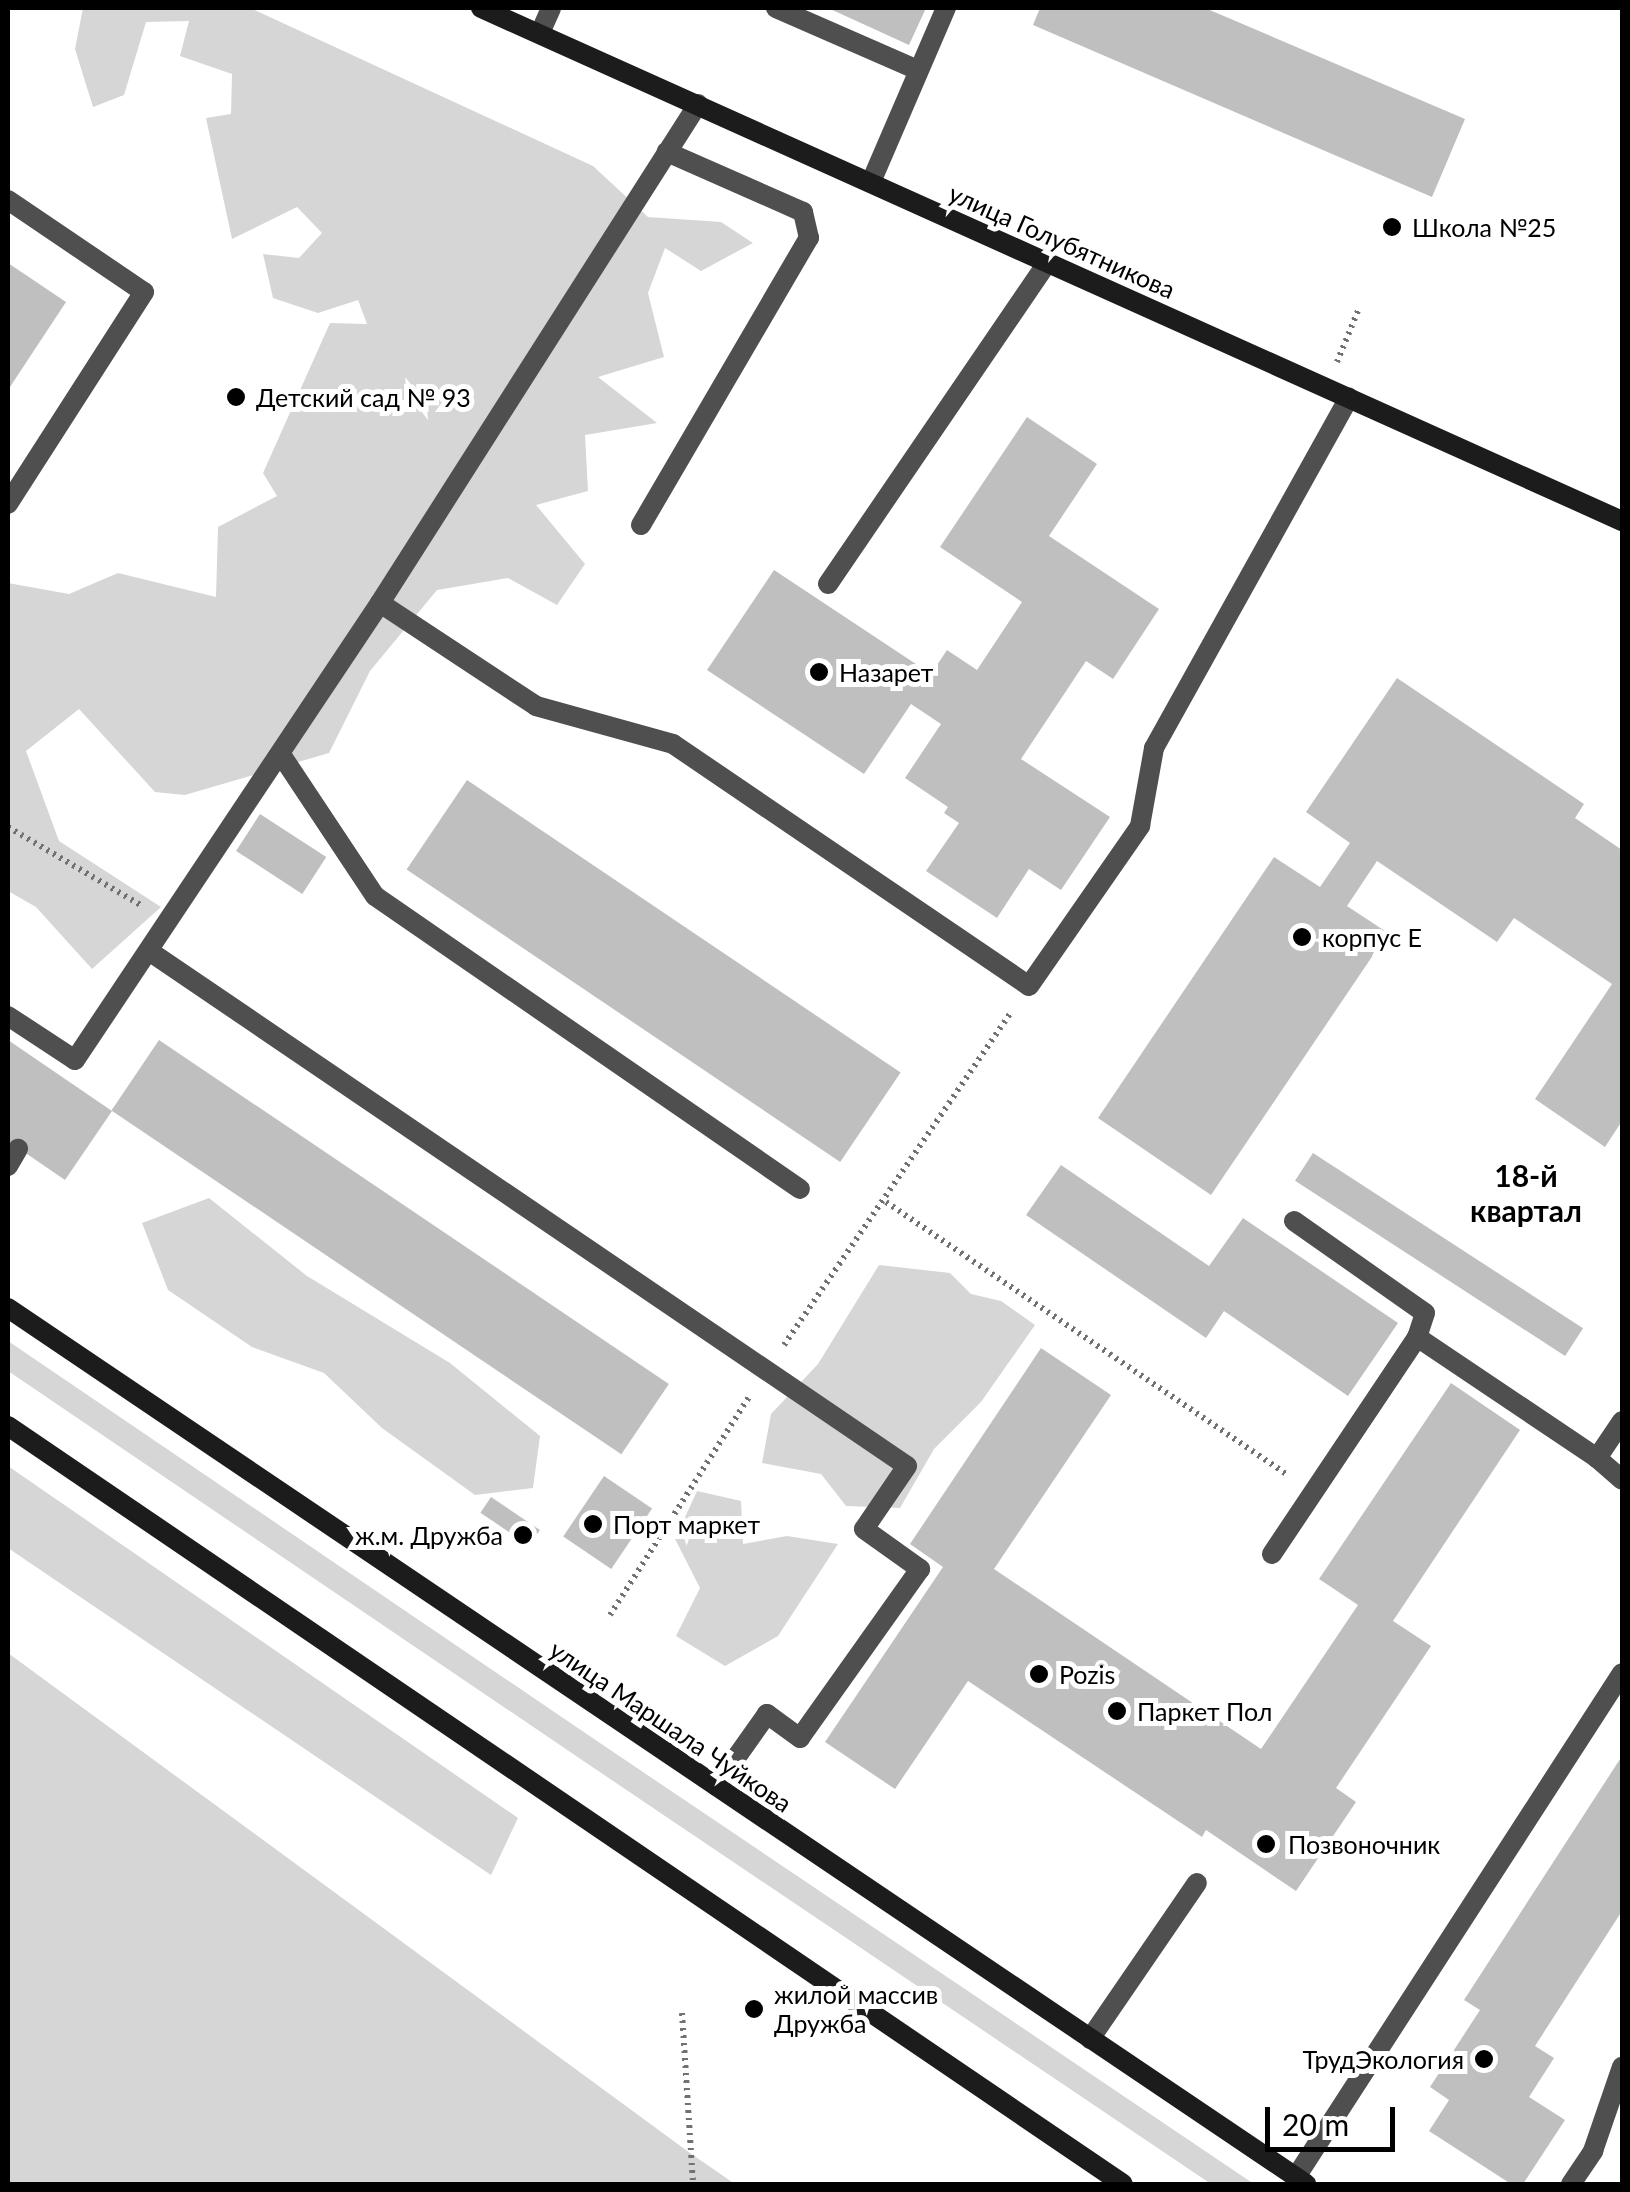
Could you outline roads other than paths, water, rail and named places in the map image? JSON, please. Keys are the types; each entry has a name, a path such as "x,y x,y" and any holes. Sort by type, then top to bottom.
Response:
{"main road":[{"name":"улица Голубятникова","path":"481,8 1622,521"},
{"name":"улица Маршала Чуйкова","path":"8,1308 1301,2181"},
{"path":"8,1426 1123,2184"}],"lane":[{"path":"540,34 550,8"},
{"path":"776,8 918,70"},
{"path":"871,182 946,8"},
{"path":"8,1016 70,1069 282,756 698,104"},
{"path":"641,525 809,238 803,212 667,152"},
{"path":"8,200 144,292 8,504"},
{"path":"828,584 1048,262"},
{"path":"380,602 536,706 673,744 1029,986 1140,826 1154,748 1349,398"},
{"path":"282,756 375,896 800,1190"},
{"path":"149,951 907,1466 864,1529 920,1569 800,1738 767,1714 716,1786"},
{"path":"1272,1554 1417,1337 1425,1313 1294,1221"},
{"path":"1417,1337 1598,1458 1622,1480"},
{"path":"1598,1458 1622,1421"},
{"path":"1301,2181 1622,1673"},
{"path":"1090,2039 1196,1883"},
{"path":"1570,2184 1593,2151 1622,2067"}],"place":[{"name":"Школа №25","path":"1392,227"},
{"name":"Детский сад № 93","path":"236,397"},
{"name":"Назарет","path":"819,672"},
{"name":"корпус Е","path":"1302,937"},
{"name":"Порт маркет","path":"593,1524"},
{"name":"ж.м. Дружба","path":"523,1535"},
{"name":"Pozis","path":"1039,1674"},
{"name":"Паркет Пол","path":"1117,1711"},
{"name":"Позвоночник","path":"1266,1844"},
{"name":"жилой массив Дружба","path":"754,2009"},
{"name":"ТрудЭкология","path":"1484,2059"}],"district":[{"name":"18-й квартал","path":"1526,1192"}]}
